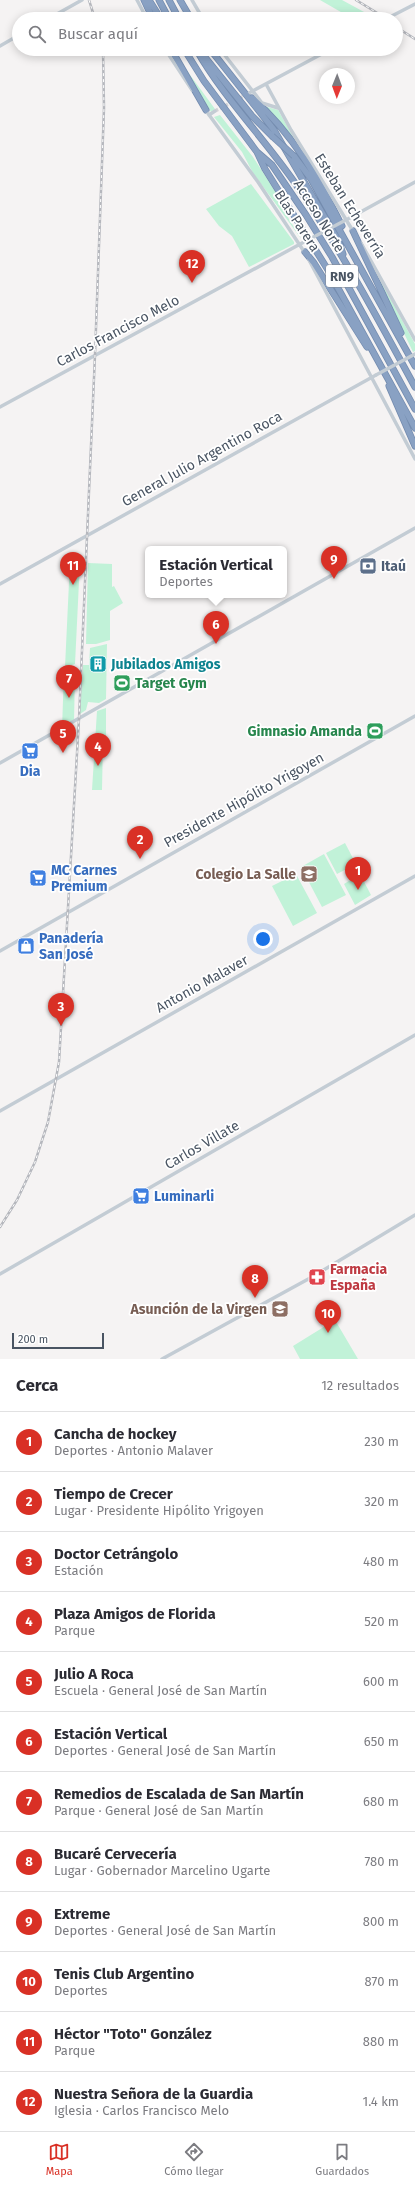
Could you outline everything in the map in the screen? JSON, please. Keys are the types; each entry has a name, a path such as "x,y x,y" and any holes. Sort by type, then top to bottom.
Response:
{"highway":[{"path":"144,0 150,12"},
{"path":"149,0 157,12"},
{"path":"159,0 165,12"},
{"path":"169,0 175,12"},
{"path":"180,0 187,12"},
{"path":"175,56 207,112"},
{"name":"Acceso Norte","path":"188,56 204,81 256,152 272,165 322,239 415,409"},
{"name":"Acceso Norte","path":"202,56 216,79 291,177 345,260 415,387"},
{"path":"204,56 252,116 294,156 311,179 413,360"},
{"path":"215,56 274,130 339,242 345,260"},
{"path":"240,88 259,104 286,134 321,186 353,252"},
{"path":"256,152 328,270 415,428"},
{"path":"353,231 413,360"},
{"path":"305,252 314,263 368,349 380,364"},
{"path":"385,374 391,393 415,446"}],"street":[{"path":"61,12 82,0"},
{"path":"137,0 143,12"},
{"path":"192,0 199,12"},
{"path":"400,12 415,4"},
{"path":"0,46 12,39"},
{"name":"Blas Parera","path":"170,56 207,112 254,176 305,252 371,379 415,459"},
{"path":"225,56 251,92 264,105 278,108"},
{"path":"251,92 318,56"},
{"name":"Esteban Echeverría","path":"266,84 278,108 353,231 415,340"},
{"path":"207,112 215,111"},
{"name":"Carlos Francisco Melo","path":"0,407 415,182"},
{"name":"General Julio Argentino Roca","path":"0,584 376,375 413,360"},
{"path":"0,763 415,528"},
{"name":"Presidente Hipólito Yrigoyen","path":"0,951 415,716"},
{"name":"Antonio Malaver","path":"0,1111 415,876"},
{"name":"Carlos Villate","path":"0,1274 415,1035"},
{"path":"162,1359 312,1277 415,1215"}],"green space":[{"path":"320,0 342,0 364,12 341,12"},
{"path":"182,64 215,109 211,112"},
{"path":"252,95 264,106 278,110 303,154"},
{"path":"220,115 253,157 275,191 279,203 302,240 253,173 242,152 214,117"},
{"path":"251,184 294,244 249,267 232,236 219,226 206,209"},
{"path":"377,274 415,344 415,351 413,352 376,275"},
{"path":"70,561 80,561 75,664 65,667"},
{"path":"88,563 112,564 112,587 114,586 123,603 110,611 110,640 96,644 86,644"},
{"path":"107,644 106,699 99,703 88,702 86,710 80,714 83,665 89,665 90,648"},
{"path":"64,671 75,674 74,722 62,729"},
{"path":"106,708 106,741 103,742 102,790 92,790 97,711"},
{"path":"345,843 356,864 337,874 326,853"},
{"path":"324,854 346,895 322,907 301,867"},
{"path":"296,874 317,913 293,926 272,886"},
{"path":"360,874 371,895 355,905 344,884"},
{"path":"335,1320 358,1359 300,1359 293,1346"}],"tunnel":[{"path":"215,111 248,94"}],"railway":[{"path":"89,0 93,12"},
{"path":"356,0 376,12"},
{"path":"403,31 415,39"},
{"path":"0,1227 17,1200 35,1162 48,1122 59,1062 79,719 95,355 104,108 103,56"}],"place":[{"name":"Nuestra Señora de la Guardia","path":"192,283"},
{"name":"Itaú","path":"368,566"},
{"name":"Extreme","path":"334,579"},
{"name":"Héctor \"Toto\" González","path":"73,585"},
{"name":"Estación Vertical","path":"216,644"},
{"name":"Jubilados Amigos","path":"98,664"},
{"name":"Target Gym","path":"122,683"},
{"name":"Remedios de Escalada de San Martín","path":"69,698"},
{"name":"Gimnasio Amanda","path":"375,731"},
{"name":"Dia","path":"30,751"},
{"name":"Julio A Roca","path":"63,753"},
{"name":"Plaza Amigos de Florida","path":"98,766"},
{"name":"Tiempo de Crecer","path":"140,859"},
{"name":"Colegio La Salle","path":"309,874"},
{"name":"MC Carnes Premium","path":"38,878"},
{"name":"Cancha de hockey","path":"358,890"},
{"name":"Panadería San José","path":"26,946"},
{"name":"Doctor Cetrángolo","path":"61,1026"},
{"name":"Luminarli","path":"141,1196"},
{"name":"Farmacia España","path":"317,1277"},
{"name":"Bucaré Cervecería","path":"255,1298"},
{"name":"Asunción de la Virgen","path":"280,1309"},
{"name":"Tenis Club Argentino","path":"328,1333"}]}
